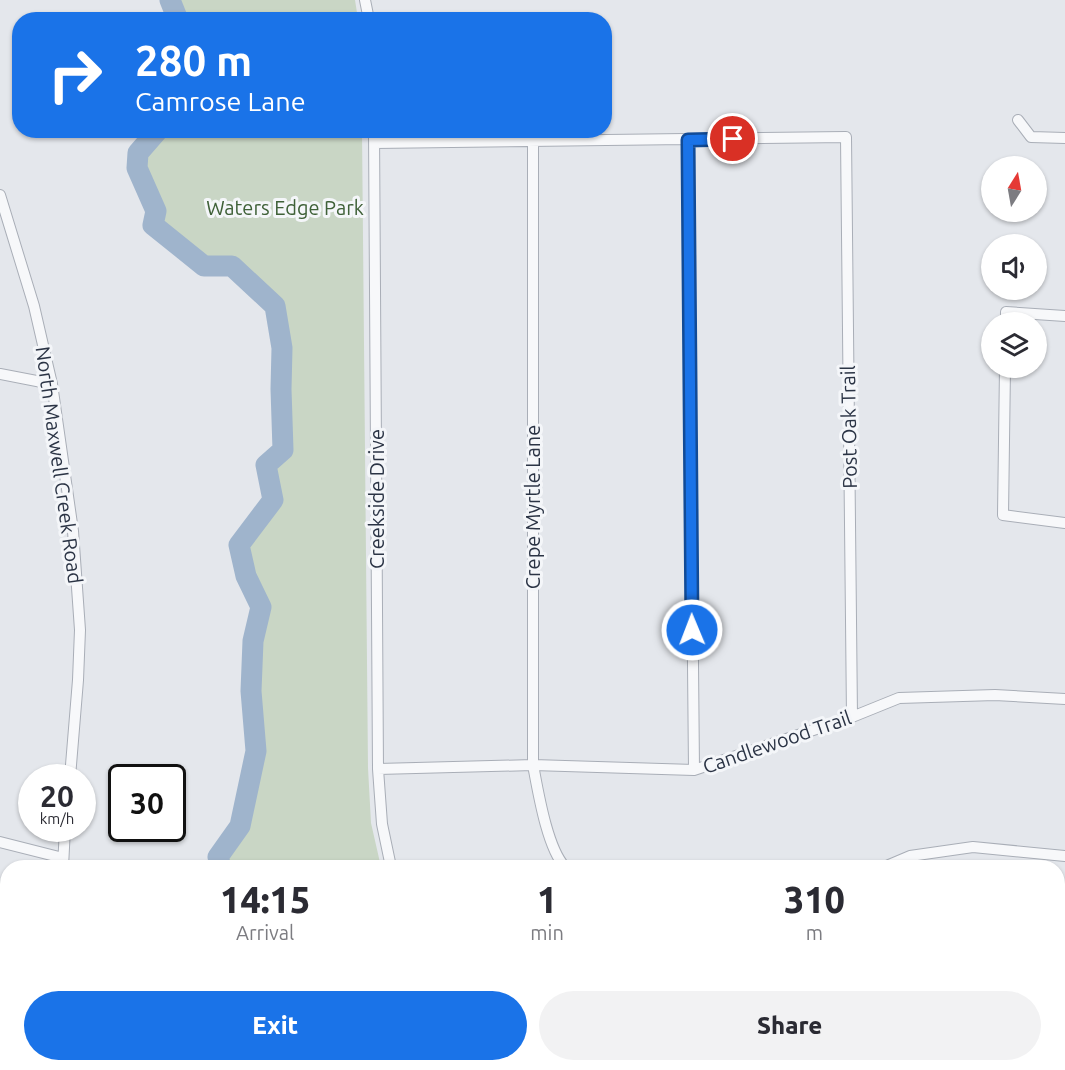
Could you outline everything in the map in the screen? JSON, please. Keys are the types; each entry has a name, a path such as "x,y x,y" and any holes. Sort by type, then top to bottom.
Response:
{"street":[{"path":"1018,120 1031,137 1065,138"},
{"name":"Post Oak Trail","path":"688,140 846,137 852,717"},
{"name":"Creekside Drive","path":"375,138 378,769 382,824 390,860"},
{"path":"375,143 688,140 694,770"},
{"name":"Crepe Myrtle Lane","path":"533,142 532,765 542,810 558,860"},
{"name":"North Maxwell Creek Road","path":"0,195 34,306 52,384 73,531 80,630 71,764"},
{"path":"1047,315 1065,316"},
{"path":"0,374 52,384"},
{"path":"1005,378 1003,515 1065,524"},
{"name":"Candlewood Trail","path":"378,769 532,765 694,770 852,717 899,698 995,695 1065,699"},
{"path":"0,842 57,860"},
{"path":"63,860 64,842"},
{"path":"901,860 910,856 973,847 1065,856"}],"green space":[{"path":"170,0 355,0 357,12 174,12"},
{"name":"Waters Edge Park","path":"152,138 362,138 368,768 371,823 379,860 219,860 218,857 240,826 256,751 251,691 253,641 261,607 246,576 239,545 273,500 266,465 283,450 282,348 275,306 232,266 204,266 153,225 156,211 137,168 138,153"}],"waterway":[{"path":"170,0 175,12"},
{"path":"151,138 138,153 137,168 156,211 153,225 204,266 232,266 275,306 282,348 283,450 266,465 273,500 239,545 246,576 261,607 253,641 251,691 256,751 240,826 218,857 219,860"}],"route":[{"path":"692,630 688,140 733,139"}]}
